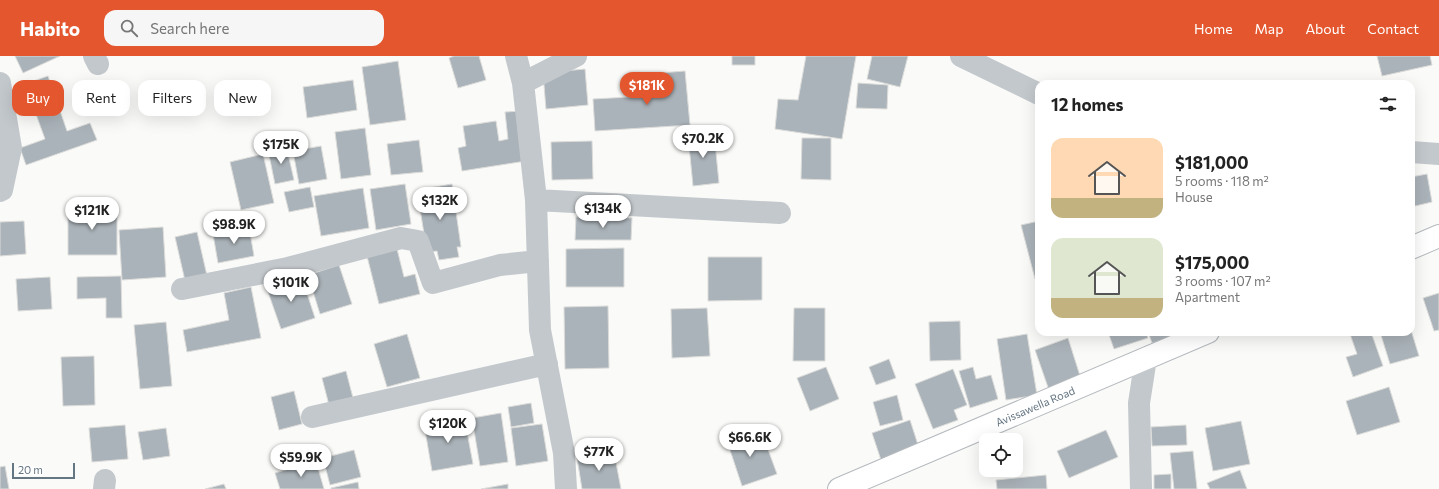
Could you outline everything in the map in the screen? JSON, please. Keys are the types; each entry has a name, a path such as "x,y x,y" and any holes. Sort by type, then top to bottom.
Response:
{"main road":[{"path":"1415,246 1439,236"},
{"name":"Avissawella Road","path":"839,489 1198,336"}],"street":[{"path":"516,56 523,83 536,200 540,330 564,453 566,489"},
{"path":"523,83 576,56"},
{"path":"961,56 1035,92"},
{"path":"0,83 11,148 2,190 0,191"},
{"path":"1415,152 1439,154"},
{"path":"536,200 780,213"},
{"path":"182,289 288,268 401,238 418,241 433,283 500,265 538,261"},
{"path":"1141,489 1139,403 1146,358"},
{"path":"312,417 546,364"}],"building":[{"path":"15,56 60,56 23,73"},
{"path":"454,56 479,56 486,80 458,88 449,58"},
{"path":"732,56 755,56 755,65 732,65"},
{"path":"806,56 856,56 842,139 775,129 778,99 798,100"},
{"path":"872,56 908,56 900,87 867,79"},
{"path":"1377,56 1430,56 1432,65 1382,76"},
{"path":"398,61 406,120 370,125 362,67"},
{"path":"585,69 588,105 546,109 543,73"},
{"path":"685,71 690,125 595,131 593,99 649,96 647,74"},
{"path":"48,76 49,80 36,80"},
{"path":"353,80 357,110 307,118 303,87"},
{"path":"858,83 888,85 887,109 856,108"},
{"path":"522,111 526,161 462,171 458,148 466,146 463,126 496,121 499,141 508,139 505,112"},
{"path":"37,116 62,116 67,131 90,123 97,140 26,165 20,148 45,139"},
{"path":"365,128 371,175 341,179 335,132"},
{"path":"714,133 719,183 693,186 688,135"},
{"path":"802,138 831,138 831,180 801,179"},
{"path":"419,140 423,172 391,175 387,144"},
{"path":"592,141 593,179 552,180 551,142"},
{"path":"286,145 294,180 275,184 268,150"},
{"path":"321,146 327,179 299,184 293,151"},
{"path":"263,154 274,203 241,210 230,162"},
{"path":"1427,174 1432,202 1415,206 1415,176"},
{"path":"405,184 411,224 376,230 370,189"},
{"path":"452,184 461,247 457,247 459,257 439,260 437,251 427,252 417,190"},
{"path":"310,187 314,207 289,212 284,192"},
{"path":"363,188 369,228 321,236 314,196"},
{"path":"68,207 117,207 117,255 68,255"},
{"path":"576,217 632,218 631,240 575,240"},
{"path":"24,221 26,254 0,256 0,222"},
{"path":"1035,222 1035,279 1021,225"},
{"path":"163,227 166,277 122,280 119,230"},
{"path":"249,227 254,256 218,263 213,234"},
{"path":"197,232 208,280 186,285 175,237"},
{"path":"396,245 404,277 415,274 420,294 379,304 366,252"},
{"path":"624,248 624,287 566,287 566,249"},
{"path":"708,257 762,257 762,300 708,301"},
{"path":"339,265 352,304 320,314 308,275"},
{"path":"121,276 122,318 106,318 106,298 77,299 77,277"},
{"path":"50,277 52,309 18,311 16,279"},
{"path":"302,278 315,318 281,329 267,289"},
{"path":"251,287 261,338 187,352 183,330 229,320 224,293"},
{"path":"1439,293 1439,330 1434,331 1423,298"},
{"path":"608,306 609,368 565,369 564,307"},
{"path":"707,308 710,356 672,358 671,309"},
{"path":"794,308 825,308 825,361 793,361"},
{"path":"960,321 961,360 930,361 929,322"},
{"path":"166,322 172,386 140,389 134,325"},
{"path":"407,334 420,378 387,387 374,344"},
{"path":"1027,334 1037,395 1006,400 997,339"},
{"path":"1109,336 1147,336 1148,338 1114,349"},
{"path":"1149,336 1174,336 1152,343"},
{"path":"1351,336 1372,336 1383,366 1353,377 1346,357 1357,354"},
{"path":"1381,336 1413,336 1419,356 1390,364"},
{"path":"1068,338 1081,379 1049,390 1035,350"},
{"path":"94,356 95,405 63,406 61,357"},
{"path":"889,359 896,378 876,385 869,367"},
{"path":"826,367 839,399 810,411 797,378"},
{"path":"973,367 976,379 991,375 998,399 970,408 959,371"},
{"path":"953,369 967,405 954,410 958,420 933,429 915,384"},
{"path":"346,371 353,398 329,405 322,378"},
{"path":"1389,387 1400,422 1357,435 1346,401"},
{"path":"294,391 302,424 279,430 271,397"},
{"path":"897,395 903,420 880,426 873,402"},
{"path":"531,403 534,423 511,427 508,407"},
{"path":"501,413 508,462 480,466 472,418"},
{"path":"464,416 473,464 432,471 424,424"},
{"path":"910,420 919,448 881,460 872,433"},
{"path":"1241,421 1250,464 1213,471 1205,428"},
{"path":"542,424 548,461 516,466 511,428"},
{"path":"125,425 128,459 92,462 89,428"},
{"path":"1186,425 1187,445 1152,446 1151,427"},
{"path":"166,428 170,456 143,460 138,432"},
{"path":"748,428 755,447 766,444 777,474 742,486 725,435"},
{"path":"1106,430 1118,457 1069,478 1057,451"},
{"path":"354,450 361,477 330,485 323,458"},
{"path":"1193,451 1197,489 1174,489 1170,453"},
{"path":"614,452 621,489 582,489 577,458"},
{"path":"316,461 324,489 280,489 275,473"},
{"path":"5,466 9,489 0,489 0,467"},
{"path":"1240,470 1247,489 1210,489 1207,483"},
{"path":"1171,474 1171,489 1154,489 1154,475"},
{"path":"1046,475 1047,489 997,489 996,480"},
{"path":"358,482 359,489 331,489 331,488"},
{"path":"224,484 226,489 205,489"},
{"path":"508,484 508,489 481,489"}]}
